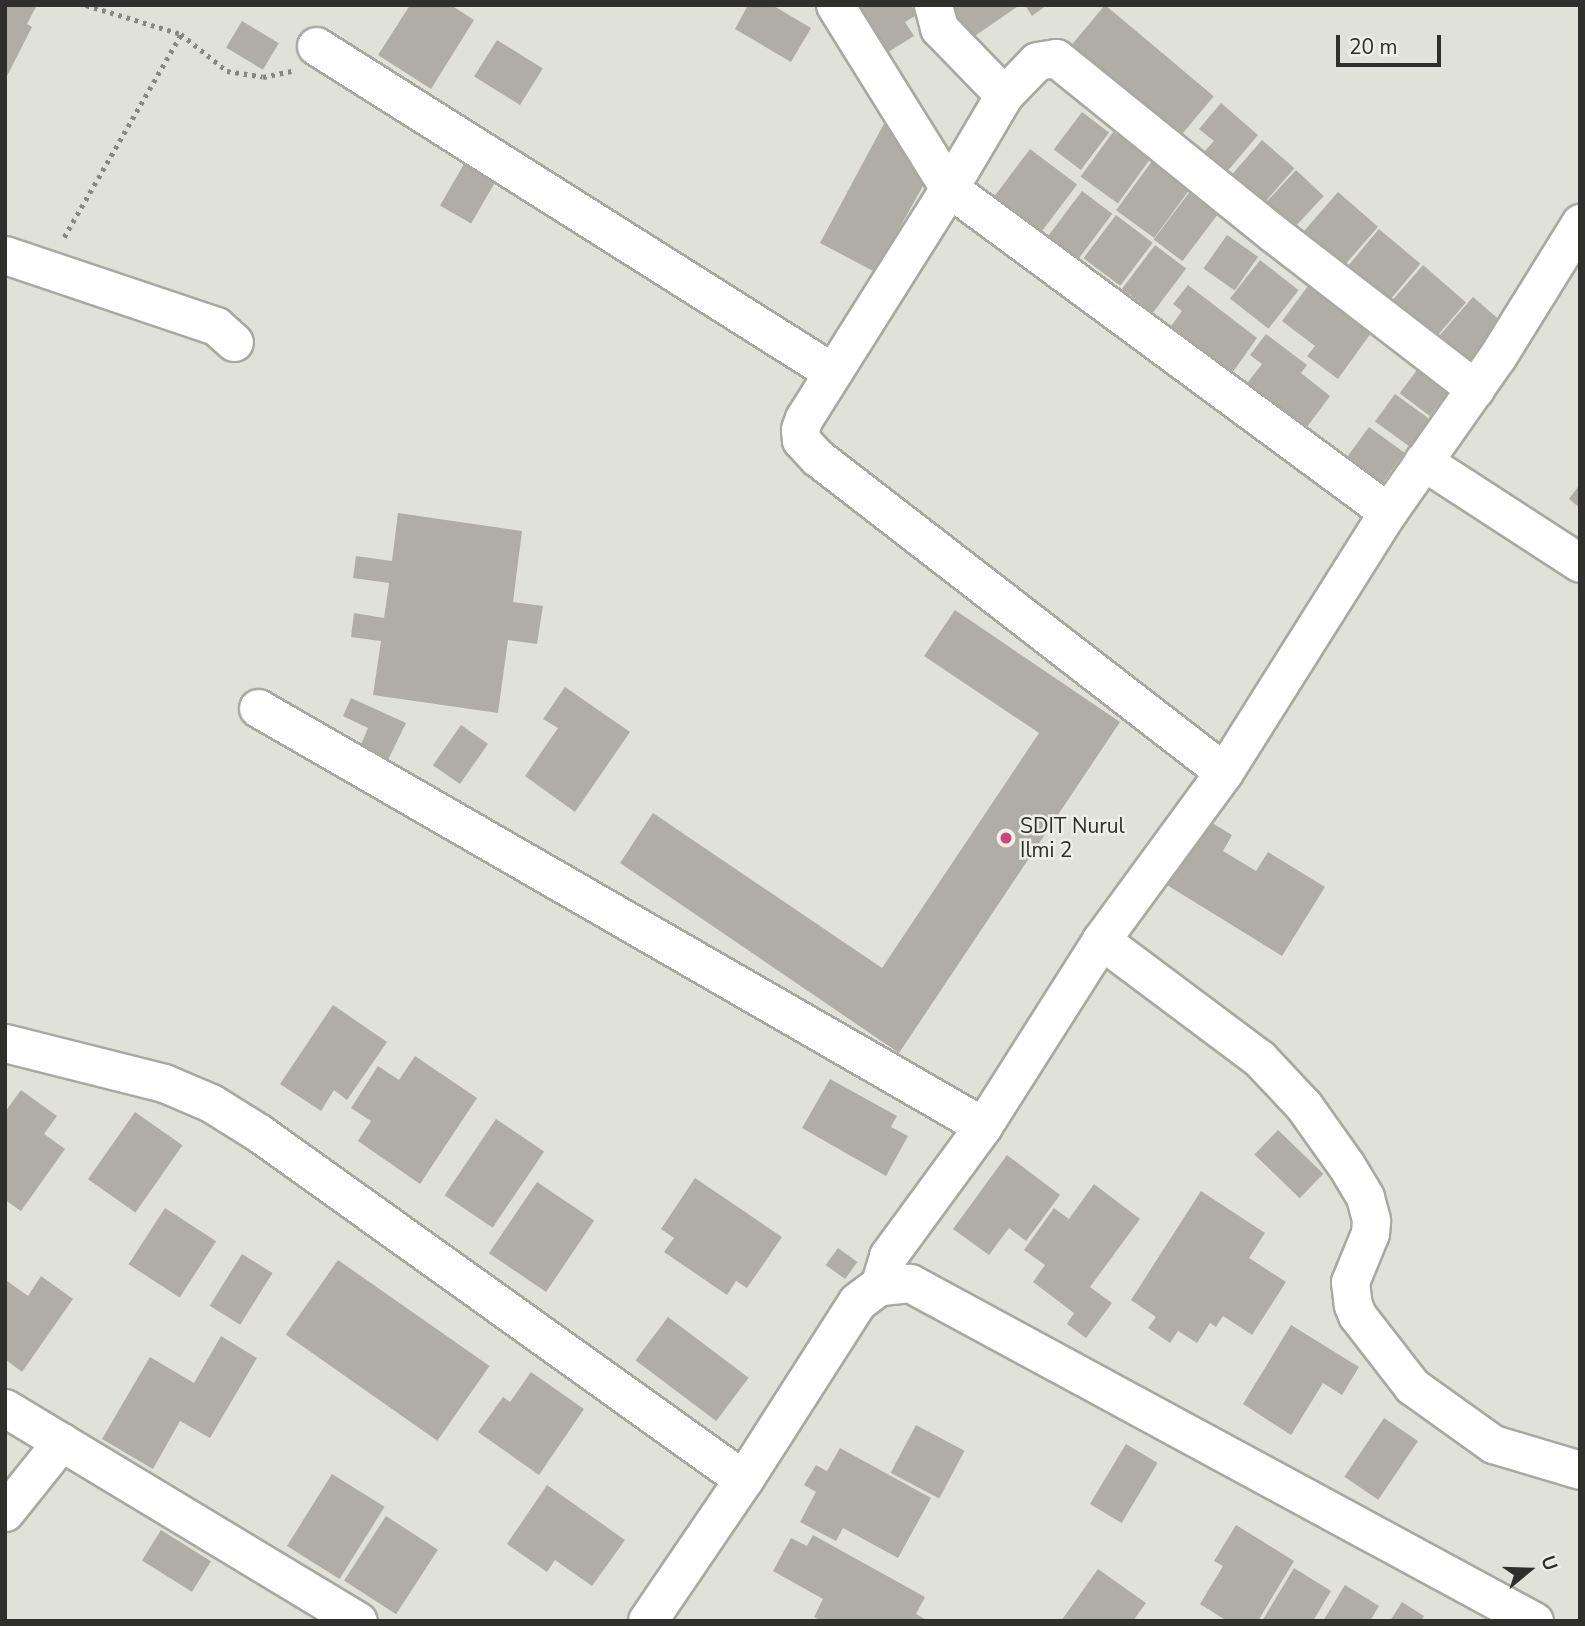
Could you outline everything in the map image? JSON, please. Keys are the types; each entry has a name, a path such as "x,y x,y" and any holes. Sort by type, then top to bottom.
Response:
{"street":[{"path":"835,5 949,188 1388,512"},
{"path":"933,5 939,28 1004,95"},
{"path":"316,46 832,372"},
{"path":"1224,772 804,445 799,435 804,418 949,188 1004,95 1037,61 1056,58 1274,234 1475,389"},
{"path":"879,1286 888,1256 983,1126 1101,940 1224,772 1388,512 1475,389 1580,223"},
{"path":"5,255 216,326 234,342"},
{"path":"1423,461 1580,563"},
{"path":"258,708 983,1126"},
{"path":"1101,940 1259,1058 1304,1106 1346,1165 1365,1197 1371,1220 1370,1233 1350,1282 1353,1305 1361,1321 1412,1386 1493,1444 1580,1470"},
{"path":"5,1043 164,1083 211,1103 271,1141 744,1480"},
{"path":"648,1621 744,1480 858,1302 879,1286 910,1283 1534,1621"},
{"path":"5,1408 358,1621"},
{"path":"5,1512 61,1442"}],"path":[{"path":"86,5 181,34 227,71 263,77 290,72 316,46"},
{"path":"47,268 181,34"}],"building":[{"path":"7,5 37,5 27,24 32,27 5,80"},
{"path":"410,5 451,5 474,20 431,89 378,55"},
{"path":"748,5 772,5 811,28 791,62 735,29"},
{"path":"861,5 911,5 917,15 905,22 914,36 885,54 856,8"},
{"path":"941,5 1020,5 966,42"},
{"path":"1025,5 1047,5 1032,16"},
{"path":"1105,5 1214,96 1176,141 1068,49"},
{"path":"242,21 279,43 263,70 226,48"},
{"path":"497,40 543,69 520,105 474,76"},
{"path":"1221,103 1258,135 1225,174 1202,154 1214,141 1199,129"},
{"path":"1082,112 1109,132 1081,170 1054,150"},
{"path":"887,118 924,184 875,272 820,243"},
{"path":"1113,132 1150,159 1118,204 1081,176"},
{"path":"1262,140 1294,168 1260,208 1227,180"},
{"path":"1030,149 1077,185 1040,234 993,199"},
{"path":"1152,161 1190,189 1154,238 1116,210"},
{"path":"464,164 495,182 471,224 440,206"},
{"path":"1296,170 1324,196 1288,234 1261,208"},
{"path":"1191,190 1220,212 1182,261 1154,240"},
{"path":"1082,191 1112,214 1079,259 1048,236"},
{"path":"1338,192 1378,227 1337,274 1297,239"},
{"path":"1116,215 1153,243 1120,286 1084,258"},
{"path":"1379,229 1420,264 1382,310 1340,275"},
{"path":"1227,235 1258,257 1235,290 1203,269"},
{"path":"1155,245 1186,268 1153,312 1122,289"},
{"path":"1260,260 1299,290 1268,329 1230,299"},
{"path":"1423,265 1466,302 1428,346 1385,309"},
{"path":"1188,285 1257,338 1230,376 1169,329 1182,311 1173,304"},
{"path":"1308,286 1371,333 1338,379 1307,356 1315,346 1282,321"},
{"path":"1473,297 1506,326 1464,374 1431,345"},
{"path":"1266,334 1307,365 1301,373 1330,396 1304,431 1245,386 1262,364 1250,355"},
{"path":"1420,366 1450,389 1430,416 1400,393"},
{"path":"1395,394 1430,419 1410,447 1375,422"},
{"path":"1369,427 1405,453 1380,487 1344,461"},
{"path":"1580,484 1580,508 1569,499"},
{"path":"398,513 522,531 513,602 543,606 537,644 508,640 498,713 373,695 381,641 351,637 354,613 384,618 389,583 353,578 356,556 392,561"},
{"name":"SDIT Nurul Ilmi 2","path":"955,610 1120,722 899,1053 620,863 653,813 882,968 1039,733 924,656"},
{"path":"565,687 630,732 575,812 525,776 558,728 543,719"},
{"path":"351,698 406,723 388,760 360,747 368,728 343,716"},
{"path":"461,725 488,744 460,784 433,765"},
{"path":"1207,820 1232,835 1223,851 1256,871 1268,852 1325,887 1282,956 1167,885"},
{"path":"333,1005 387,1042 347,1100 334,1090 321,1111 280,1084"},
{"path":"415,1056 477,1098 420,1184 358,1141 371,1121 351,1108 378,1066 399,1080"},
{"path":"830,1079 897,1116 891,1127 908,1136 886,1176 802,1128"},
{"path":"21,1090 57,1116 44,1134 65,1149 21,1211 5,1200 5,1112"},
{"path":"135,1112 183,1145 135,1212 88,1179"},
{"path":"496,1119 544,1151 493,1228 445,1195"},
{"path":"1278,1130 1323,1174 1300,1198 1254,1154"},
{"path":"1007,1155 1060,1195 1026,1241 1009,1228 989,1255 953,1229"},
{"path":"695,1178 782,1237 747,1288 736,1281 727,1295 664,1252 674,1238 661,1229"},
{"path":"537,1182 594,1221 546,1292 489,1253"},
{"path":"1094,1184 1140,1219 1090,1287 1112,1303 1086,1338 1067,1324 1074,1313 1033,1282 1045,1265 1024,1250 1054,1208 1069,1219"},
{"path":"1201,1191 1265,1233 1249,1258 1286,1282 1252,1335 1223,1316 1216,1327 1210,1323 1197,1343 1178,1331 1170,1343 1148,1328 1156,1317 1131,1300"},
{"path":"165,1208 216,1241 180,1297 129,1264"},
{"path":"838,1248 857,1262 845,1279 826,1265"},
{"path":"242,1254 273,1273 240,1325 210,1306"},
{"path":"338,1260 490,1366 437,1441 286,1335"},
{"path":"41,1276 73,1299 22,1372 5,1359 5,1284 7,1281 28,1296"},
{"path":"668,1317 749,1378 716,1421 636,1360"},
{"path":"1291,1325 1359,1367 1342,1395 1323,1383 1291,1435 1243,1404"},
{"path":"221,1336 257,1358 210,1438 180,1421 153,1469 102,1439 150,1357 194,1383"},
{"path":"531,1372 584,1409 539,1475 478,1432 503,1397 510,1402"},
{"path":"1384,1418 1418,1441 1378,1500 1344,1477"},
{"path":"916,1425 965,1451 939,1499 891,1473"},
{"path":"1126,1444 1158,1463 1122,1523 1090,1504"},
{"path":"840,1448 931,1498 898,1558 843,1528 836,1541 800,1522 816,1492 804,1485 816,1465 827,1471"},
{"path":"332,1474 385,1507 340,1579 287,1546"},
{"path":"547,1485 625,1540 592,1586 555,1560 547,1572 507,1544"},
{"path":"386,1516 438,1550 396,1614 344,1581"},
{"path":"1236,1525 1294,1561 1258,1621 1227,1621 1200,1604 1223,1566 1214,1561"},
{"path":"161,1530 211,1561 192,1592 142,1561"},
{"path":"813,1535 925,1597 916,1614 928,1621 821,1621 814,1617 823,1599 773,1571 791,1538 807,1546"},
{"path":"1294,1568 1331,1591 1313,1621 1262,1621"},
{"path":"1098,1569 1146,1603 1133,1621 1061,1621"},
{"path":"1345,1585 1379,1606 1370,1621 1323,1621"},
{"path":"1402,1602 1424,1616 1421,1621 1390,1621"}],"place":[{"name":"SDIT Nurul Ilmi 2","path":"1006,838"}]}
